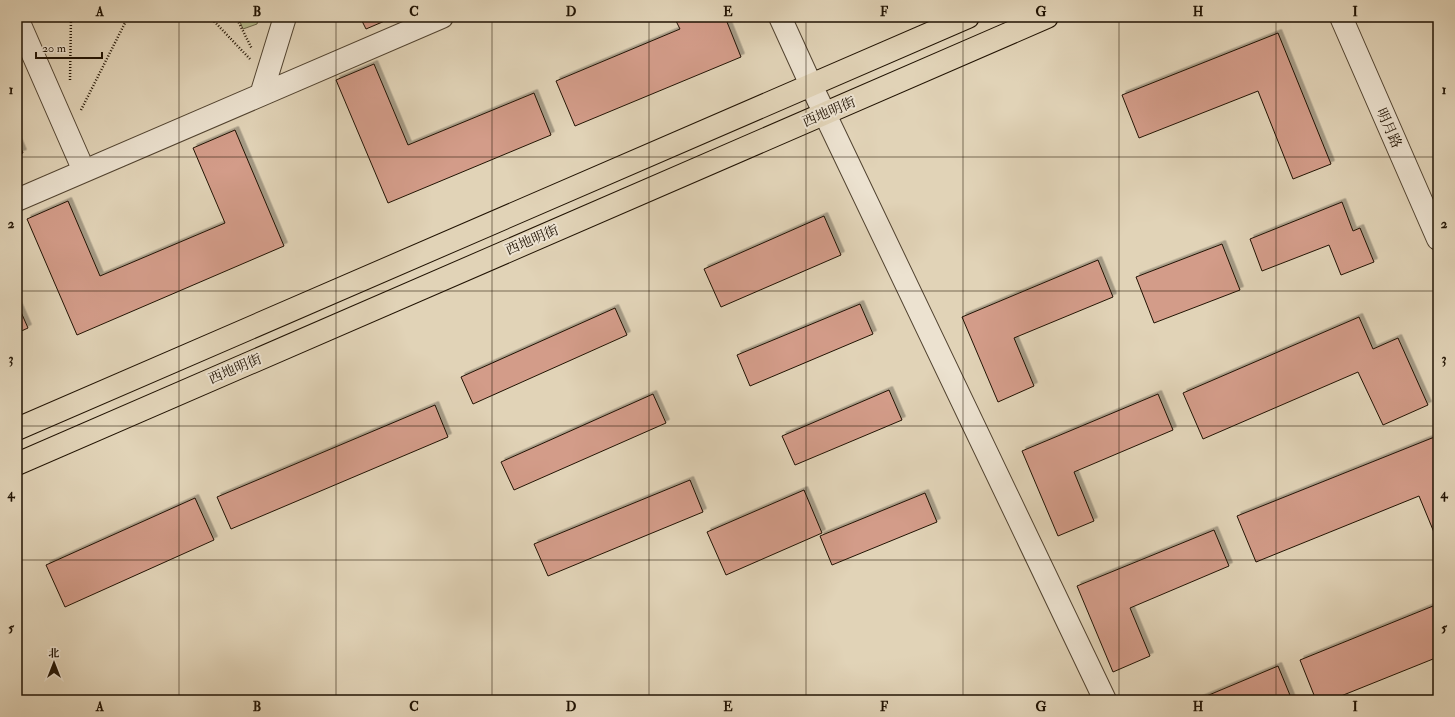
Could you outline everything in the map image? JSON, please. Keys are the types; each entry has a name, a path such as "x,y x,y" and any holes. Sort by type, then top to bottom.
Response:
{"main road":[{"path":"17,429 968,17"},
{"name":"西地明街","path":"17,464 1047,17"}],"street":[{"path":"263,86 285,17"},
{"path":"17,200 84,171 263,86 442,17"},
{"path":"780,17 1105,700"},
{"name":"明月路","path":"1341,17 1438,240"},
{"path":"17,18 84,171"}],"path":[{"path":"70,82 71,17"},
{"path":"68,135 128,17"},
{"path":"210,17 263,86"}],"green space":[{"path":"238,17 259,17 257,24 243,29"}],"building":[{"path":"360,17 394,17 366,29"},
{"path":"674,17 725,17 741,57 575,126 556,81 680,29"},
{"path":"1278,33 1331,164 1293,179 1258,91 1139,138 1122,95"},
{"path":"374,64 408,145 534,93 551,135 388,203 336,80"},
{"path":"235,130 284,246 77,335 27,219 68,201 100,276 225,223 193,148"},
{"path":"17,139 23,153 17,155"},
{"path":"1342,202 1353,231 1360,228 1374,262 1341,275 1329,245 1262,271 1250,239"},
{"path":"824,216 841,255 721,307 704,269"},
{"path":"1222,244 1240,290 1154,323 1136,277"},
{"path":"1098,260 1113,297 1014,338 1034,386 998,402 962,317"},
{"path":"17,303 28,328 17,333"},
{"path":"860,304 873,334 750,386 737,355"},
{"path":"615,308 627,335 473,404 461,377"},
{"path":"1359,317 1373,349 1398,338 1428,405 1383,425 1358,372 1203,439 1183,393"},
{"path":"889,390 902,420 795,465 782,436"},
{"path":"653,394 666,423 514,490 501,462"},
{"path":"1158,394 1173,430 1074,472 1094,521 1058,536 1022,451"},
{"path":"435,405 448,437 231,529 217,497"},
{"path":"1437,436 1438,542 1419,496 1256,562 1237,516"},
{"path":"690,480 703,512 548,576 534,544"},
{"path":"804,490 822,533 726,575 707,532"},
{"path":"925,493 937,522 832,565 820,536"},
{"path":"195,498 214,540 65,607 46,565"},
{"path":"1214,530 1229,566 1130,608 1150,656 1113,672 1077,586"},
{"path":"1438,604 1438,657 1331,700 1316,700 1300,660"},
{"path":"1278,666 1292,700 1197,700"}]}
